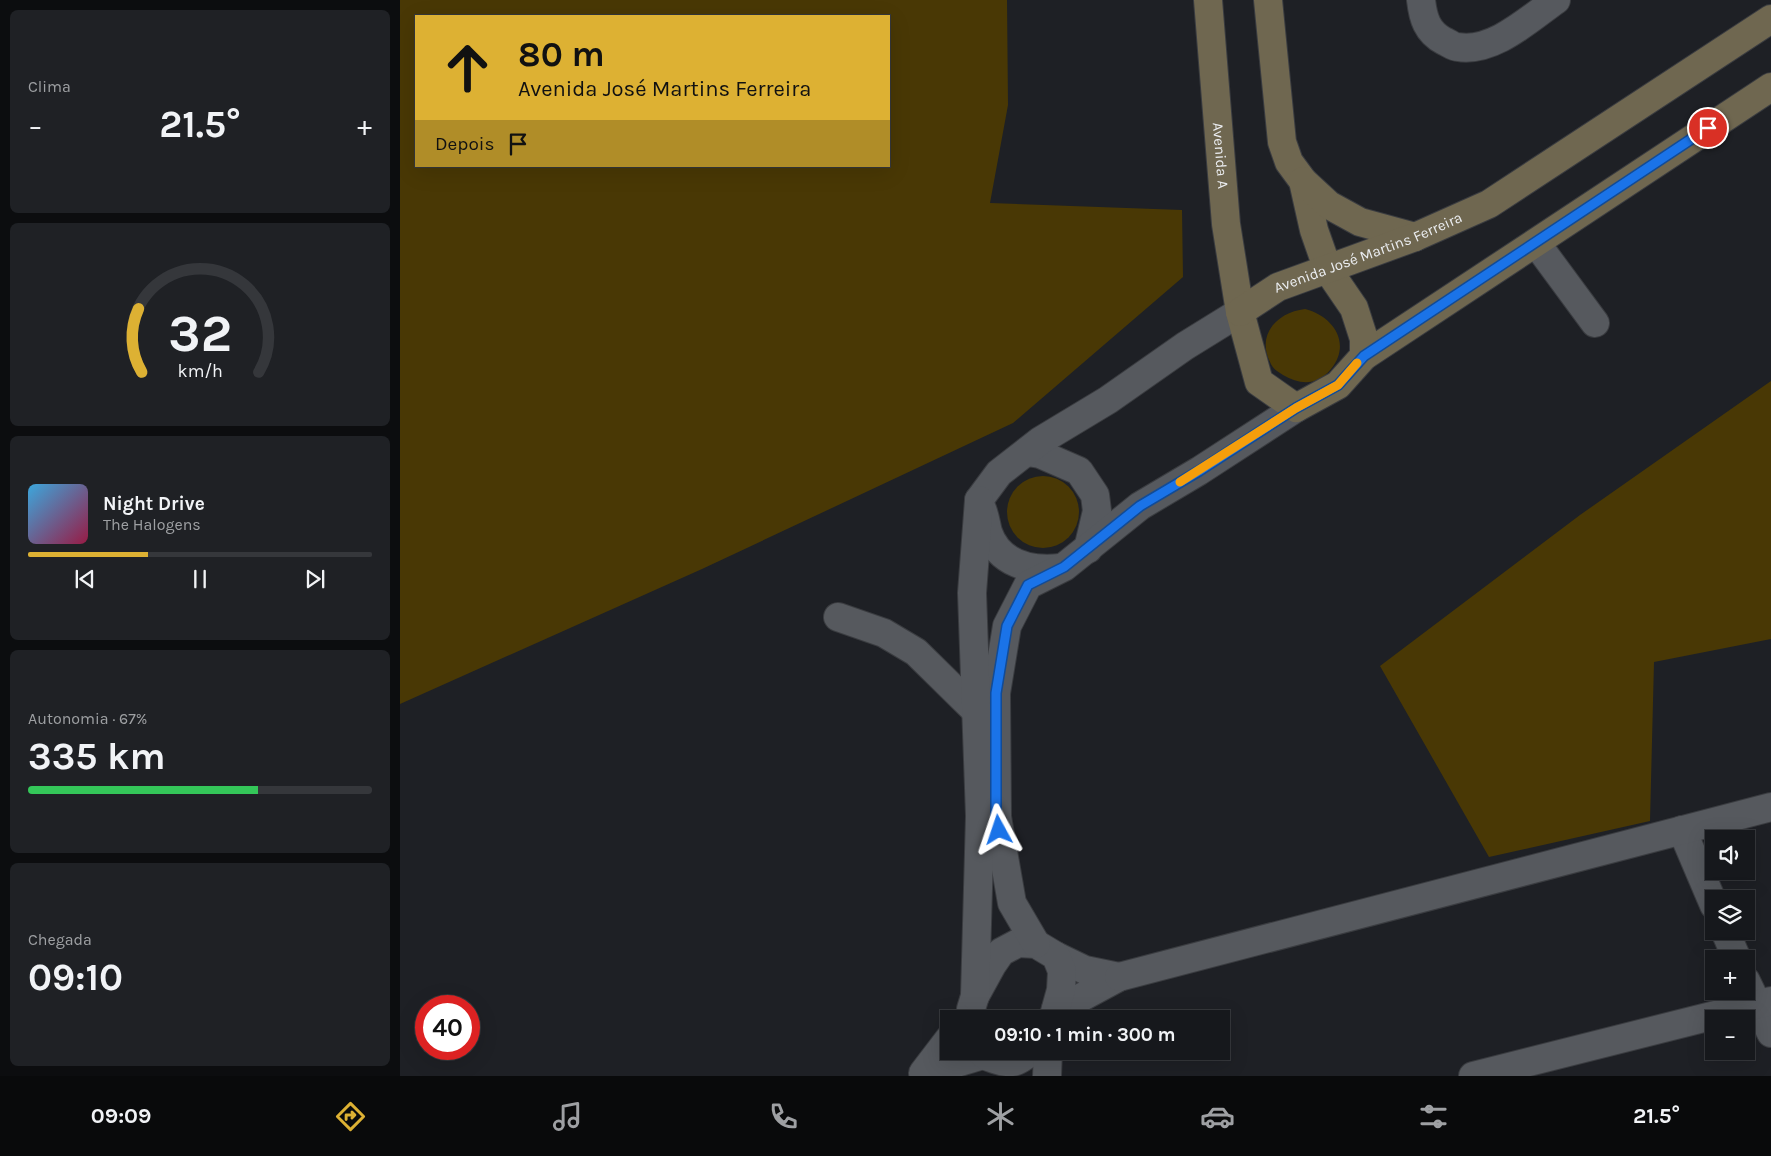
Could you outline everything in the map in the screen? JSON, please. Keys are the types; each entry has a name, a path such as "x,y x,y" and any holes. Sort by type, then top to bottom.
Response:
{"main road":[{"name":"Avenida A","path":"1208,0 1226,224 1240,312"},
{"path":"1268,0 1282,142 1289,162 1302,181 1329,205 1360,222 1415,237"},
{"name":"Avenida José Martins Ferreira","path":"1240,312 1278,288 1415,237 1489,204 1771,19"},
{"path":"1240,312 1260,382 1296,408 1338,385 1364,356 1771,87"},
{"path":"1302,181 1314,230 1328,270 1354,308 1364,339 1364,356"}],"street":[{"path":"1422,6 1428,27 1439,38 1456,47 1476,48 1496,41 1556,0"},
{"path":"1536,243 1595,323"},
{"name":"Avenida José Martins Ferreira","path":"979,500 998,473 1048,435 1108,400 1185,346 1240,312"},
{"path":"1055,1010 1061,990 1062,971 1012,903 996,817 996,693 1007,626 1028,585 1064,567 1140,506 1199,471 1296,408"},
{"path":"1028,452 1040,454 1079,472 1095,495 1097,511 1088,549"},
{"path":"979,500 985,516 988,533 997,548 1010,560 1026,568 1044,570 1064,567"},
{"path":"970,1010 980,843 972,593 979,500"},
{"path":"838,617 884,633 916,652 976,711"},
{"path":"1060,1010 1119,977 1771,807"},
{"path":"1682,830 1708,890"},
{"path":"970,1010 992,965 1001,952 1018,944 1046,950 1085,970 1119,977"},
{"path":"1473,1076 1758,996 1771,1033"},
{"path":"922,1074 940,1050"},
{"path":"922,1074 1020,1060"},
{"path":"1047,1076 1048,1060"}],"shaded area":[{"path":"400,0 1007,0 1008,105 990,203 1182,210 1183,277 1013,423 702,569 400,704"},
{"path":"1305,309 1324,318 1331,324 1339,340 1340,350 1337,359 1326,375 1314,381 1302,382 1289,378 1275,370 1266,352 1266,342 1272,326 1278,320 1295,311"},
{"path":"1771,381 1771,639 1654,662 1650,821 1489,857 1380,666 1580,515"},
{"path":"1043,476 1063,482 1073,492 1079,512 1073,532 1063,542 1043,548 1023,542 1013,532 1007,512 1013,492 1023,482"}],"slow traffic":[{"path":"1180,482 1296,408 1338,385 1357,363"}],"route":[{"path":"999,830 996,817 996,693 1007,626 1028,585 1064,567 1140,506 1199,471 1296,408 1338,385 1364,356 1708,128"}]}
